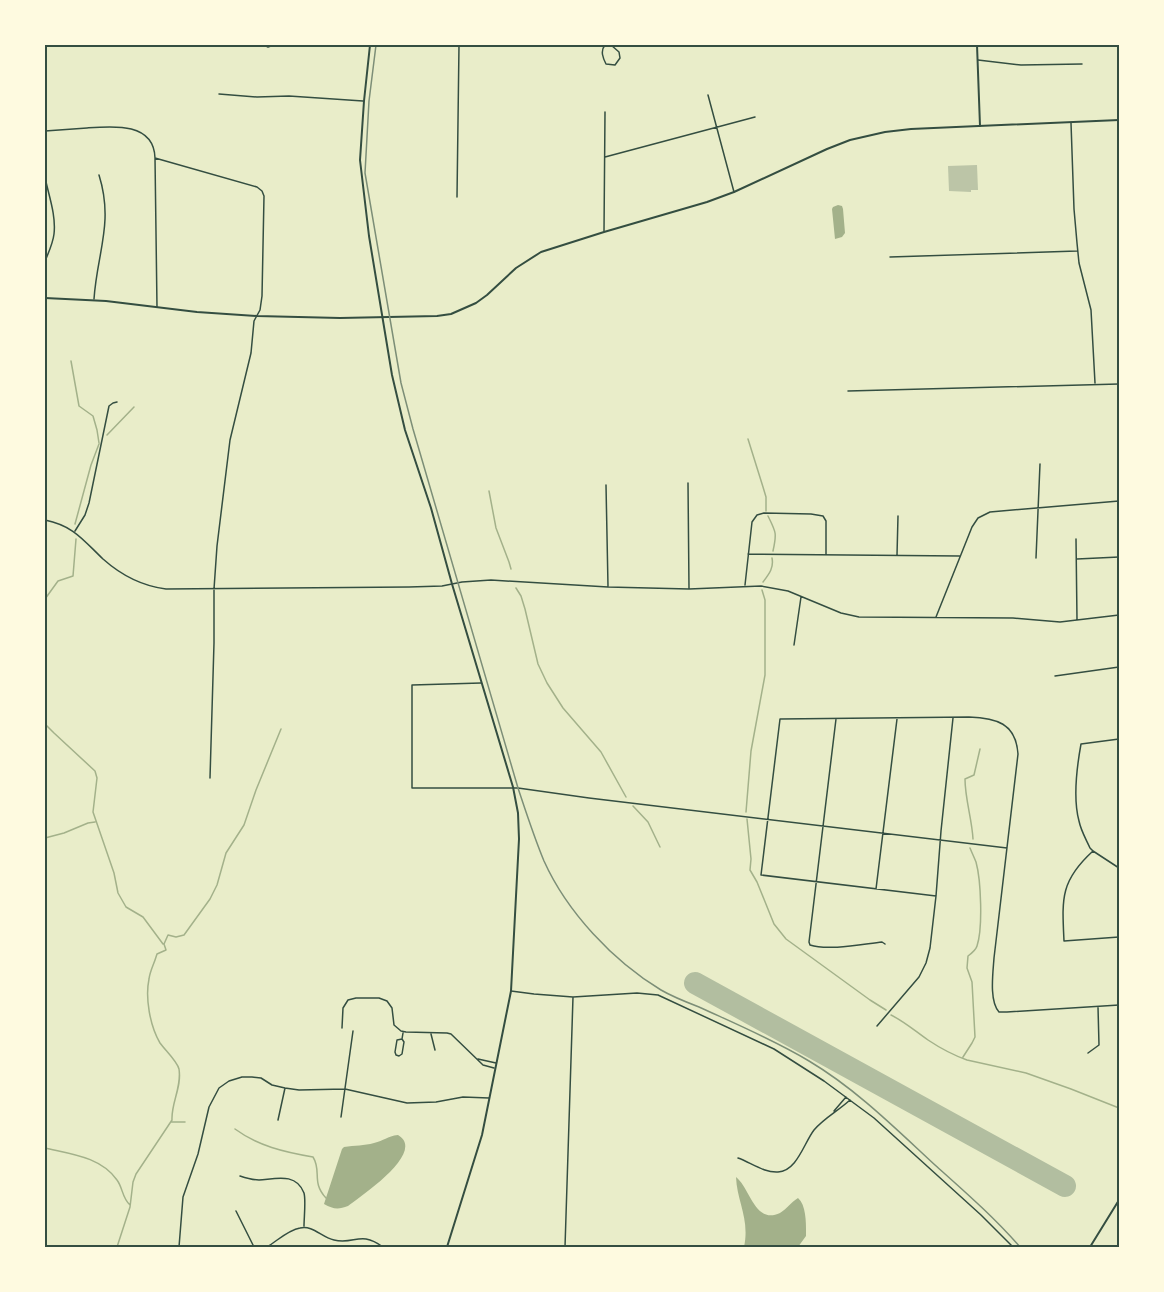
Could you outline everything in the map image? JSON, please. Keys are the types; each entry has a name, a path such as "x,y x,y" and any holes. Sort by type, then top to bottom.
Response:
{"street":[{"path":"264,45 268,47 274,45"},
{"path":"370,45 360,146 361,173 382,318 396,395 513,787 518,813 519,839 511,991 482,1135 447,1247"},
{"path":"457,197 459,45"},
{"path":"605,45 602,58 606,64 615,65 620,58 619,52 611,45"},
{"path":"977,45 980,126"},
{"path":"977,60 1021,64 1082,64"},
{"path":"219,94 364,101"},
{"path":"708,95 734,192"},
{"path":"604,232 605,112"},
{"path":"604,157 755,117"},
{"path":"45,298 94,300 157,308 257,316 382,318 437,316 463,309 487,295 507,276 541,252 683,210 734,192 850,140 894,131 1119,120"},
{"path":"1071,122 1074,209 1078,251 1091,310 1095,385"},
{"path":"45,131 112,126 128,128 150,140 155,158 157,308"},
{"path":"155,158 257,188 264,196 262,296 260,310 254,321 251,353 227,461 217,546 210,778"},
{"path":"94,300 106,217 104,190 99,175"},
{"path":"45,261 55,233 54,213 46,182"},
{"path":"890,257 1078,251"},
{"path":"848,391 1119,384"},
{"path":"74,532 85,515 89,503 109,406 117,402"},
{"path":"1036,558 1040,464"},
{"path":"688,483 688,589"},
{"path":"606,485 608,586"},
{"path":"936,618 972,527 981,515 990,512 1119,501"},
{"path":"745,586 753,519 760,513 823,516 826,521 826,555"},
{"path":"897,516 897,556"},
{"path":"45,520 62,525 74,532 115,568 144,584 166,589 409,587 503,580 688,589 745,586 775,588 849,616 869,618 1013,618 1048,622 1119,615"},
{"path":"1076,539 1077,620"},
{"path":"748,554 960,556"},
{"path":"1076,559 1119,557"},
{"path":"794,645 801,596"},
{"path":"1055,676 1119,667"},
{"path":"482,683 412,684 411,788 513,787 1008,848"},
{"path":"877,1026 919,977 926,963 931,942 953,717"},
{"path":"876,889 897,718"},
{"path":"936,896 761,875 780,719 984,718 996,720 1009,728 1016,739 1018,763 994,958 994,1006 999,1012 1007,1012 1119,1005"},
{"path":"836,719 809,942 815,947 882,942 885,944"},
{"path":"1119,739 1081,744 1078,759 1078,815 1084,836 1093,851 1119,868"},
{"path":"1093,851 1071,876 1065,890 1064,941 1119,937"},
{"path":"511,991 573,997 636,993 658,995 774,1049 851,1099 874,1118 1012,1247"},
{"path":"565,1247 573,997"},
{"path":"342,1028 343,1008 348,1000 384,999 392,1008 394,1025 403,1032 451,1034 486,1066 496,1069"},
{"path":"1088,1053 1099,1045 1098,1006"},
{"path":"341,1117 353,1031"},
{"path":"402,1039 397,1040 395,1052 399,1056 402,1054 404,1042 403,1032"},
{"path":"430,1033 435,1050"},
{"path":"477,1059 497,1063"},
{"path":"179,1247 183,1197 198,1154 209,1107 219,1088 230,1081 242,1077 261,1078 285,1088 345,1089 407,1103 436,1102 462,1097 490,1098"},
{"path":"278,1119 285,1088"},
{"path":"738,1158 768,1171 777,1173 783,1171 794,1164 814,1130 847,1097"},
{"path":"834,1112 837,1112 851,1099"},
{"path":"240,1176 259,1180 282,1177 294,1180 303,1193 304,1227"},
{"path":"1090,1247 1119,1200"},
{"path":"236,1211 254,1247"},
{"path":"267,1247 296,1228 304,1227 329,1239 337,1241 367,1238 383,1247"}],"shaded area":[{"path":"838,205 843,209 845,233 842,237 835,239 832,209"},
{"path":"398,1135 405,1143 404,1152 389,1173 348,1206 336,1208 324,1204 344,1147 370,1144"},
{"path":"736,1177 754,1204 765,1214 780,1213 798,1198 801,1201 806,1219 806,1236 798,1247 744,1247 744,1219"}],"building":[{"path":"977,165 978,190 949,191 948,166"}],"waterway":[{"path":"71,361 79,406 93,416 99,443"},
{"path":"107,435 134,407"},
{"path":"748,439 766,497 766,511"},
{"path":"75,524 99,444"},
{"path":"489,491 496,528 511,569"},
{"path":"768,516 775,533 773,551"},
{"path":"45,599 58,581 73,576 76,539"},
{"path":"763,582 772,568 772,558"},
{"path":"516,588 525,609 538,664 547,683 563,708 601,752 626,797"},
{"path":"746,812 751,751 765,675 765,600 762,590"},
{"path":"45,724 95,771 97,778 93,812 114,873 118,893 126,907 143,917 163,944"},
{"path":"117,1247 130,1207 136,1174 172,1120 180,1076 178,1066 156,1036 151,1020 148,1003 150,973 157,954 166,950 164,944 168,935 176,937 184,935 210,899 217,885 226,853 244,825 281,729"},
{"path":"973,839 965,779 974,775 980,749"},
{"path":"633,806 648,822 660,847"},
{"path":"747,819 750,870 774,924 786,939 886,1010"},
{"path":"45,838 95,822"},
{"path":"963,1057 975,1037 972,982 967,968 968,956 977,946 981,916 978,870 970,848"},
{"path":"891,1015 952,1054 967,1060 1026,1073 1119,1108"},
{"path":"171,1122 185,1122"},
{"path":"235,1129 253,1140 272,1147 313,1157 316,1162 319,1187 326,1198"},
{"path":"45,1148 85,1158 103,1166 117,1180 130,1205"}],"runway":[{"path":"695,983 1065,1186"}],"railway":[{"path":"376,45 369,101 365,173 401,383 518,788 540,852 554,880 578,917 626,965 666,993 782,1046 843,1084 968,1194 1020,1247"}]}
